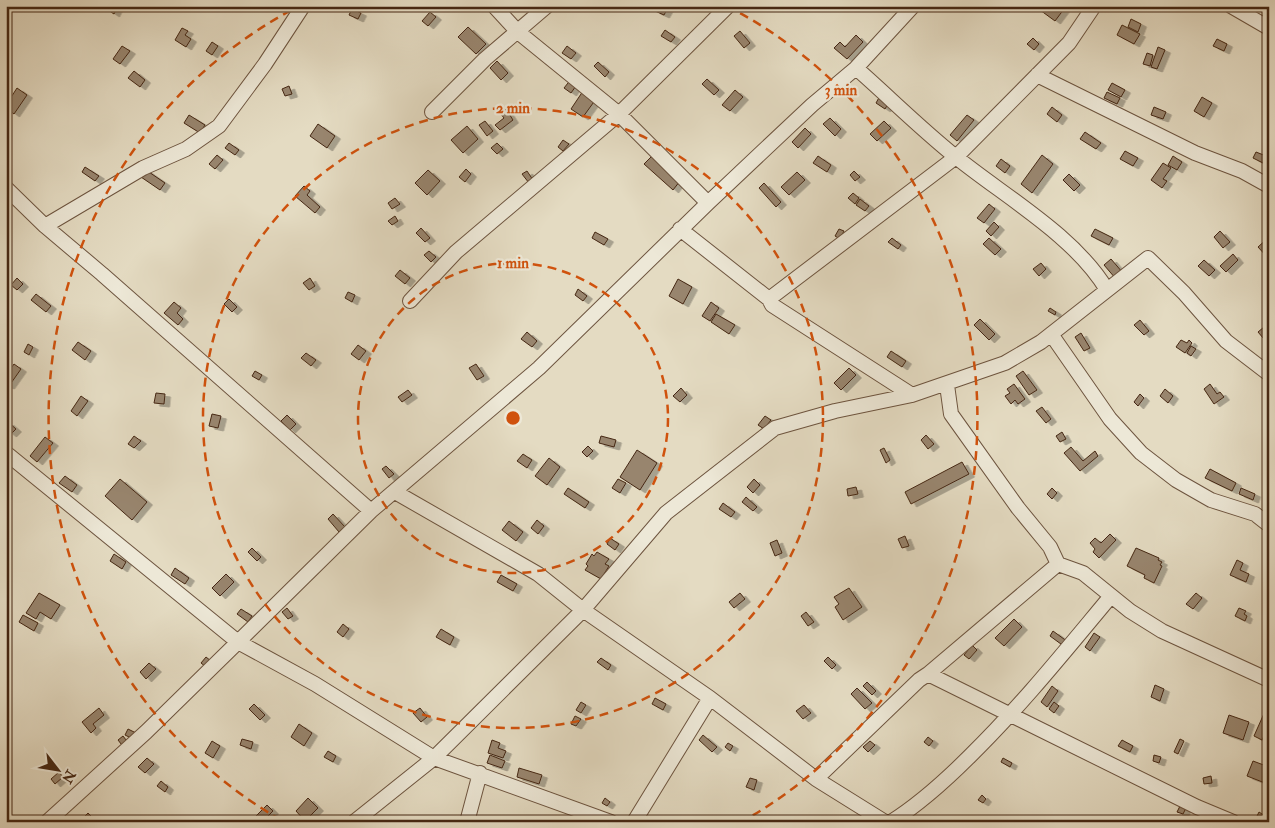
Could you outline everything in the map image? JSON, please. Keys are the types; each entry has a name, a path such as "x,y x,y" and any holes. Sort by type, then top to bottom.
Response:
{"street":[{"path":"44,226 143,168 186,149 219,126 303,6"},
{"path":"494,6 518,32 619,114 708,203"},
{"path":"432,112 484,59 547,6"},
{"path":"410,301 456,252 619,114 728,6"},
{"path":"47,822 146,732 371,511 539,368 680,229 812,105 856,68 913,6"},
{"path":"770,299 956,157 1068,43 1094,6"},
{"path":"1231,6 1269,28"},
{"path":"856,68 956,157 1060,238 1094,269 1107,290"},
{"path":"1037,75 1195,153 1242,171 1269,186"},
{"path":"6,188 44,226 116,286 371,511"},
{"path":"680,229 770,299 772,305 912,395"},
{"path":"354,822 434,758 583,610 666,513 776,428 835,411 912,395 1005,363 1051,334 1148,258 1184,293 1226,341 1269,374"},
{"path":"1051,334 1110,419 1141,453 1176,480 1211,500 1255,514 1269,525"},
{"path":"946,384 951,414 1018,508 1050,547 1058,564 1083,573 1130,611 1162,631 1269,680"},
{"path":"6,453 238,642 315,684 434,758 480,773 611,822"},
{"path":"395,492 538,574 583,610 710,698 816,779 885,822"},
{"path":"816,779 919,680 1058,564"},
{"path":"891,822 916,806 940,786 1011,715 1111,596"},
{"path":"928,674 1197,807 1233,822"},
{"path":"634,822 710,698"},
{"path":"467,822 480,773"}],"building":[{"path":"102,6 114,6 117,8 114,14"},
{"path":"657,6 669,6 664,15 655,11"},
{"path":"1042,6 1049,6 1055,10 1057,6 1064,9 1055,21 1040,10"},
{"path":"352,9 361,13 358,19 349,15"},
{"path":"430,12 436,17 428,26 422,21"},
{"path":"1131,19 1141,24 1138,32 1128,27"},
{"path":"1122,25 1140,34 1134,44 1117,35"},
{"path":"468,27 486,44 476,54 458,37"},
{"path":"182,28 188,31 185,35 191,39 186,47 175,40"},
{"path":"665,30 675,37 671,42 661,36"},
{"path":"740,31 750,43 744,48 734,36"},
{"path":"856,35 863,42 847,59 834,48 840,42 845,47"},
{"path":"1033,38 1039,44 1034,50 1027,44"},
{"path":"1217,39 1227,44 1224,51 1213,46"},
{"path":"212,42 218,46 212,55 206,51"},
{"path":"122,46 130,51 120,64 113,59"},
{"path":"567,46 576,53 571,59 562,53"},
{"path":"1158,47 1165,50 1157,69 1151,67"},
{"path":"1147,53 1153,55 1150,66 1143,64"},
{"path":"497,61 508,73 501,80 490,68"},
{"path":"598,62 609,72 605,77 594,66"},
{"path":"134,71 145,80 140,87 128,78"},
{"path":"572,78 578,83 571,93 564,88"},
{"path":"707,79 719,90 714,95 702,84"},
{"path":"1112,83 1125,90 1121,97 1108,90"},
{"path":"289,86 292,94 285,96 282,89"},
{"path":"17,88 27,95 14,114 6,108 6,105"},
{"path":"735,90 743,97 730,111 722,105"},
{"path":"583,91 596,99 583,117 571,109"},
{"path":"1107,92 1120,98 1117,104 1104,98"},
{"path":"881,94 891,99 885,109 876,103"},
{"path":"1202,97 1212,103 1204,117 1194,111"},
{"path":"1052,107 1062,115 1057,122 1047,114"},
{"path":"1154,107 1166,112 1163,119 1151,115"},
{"path":"506,109 513,120 500,130 495,125 504,118 500,113"},
{"path":"189,115 205,125 200,133 184,123"},
{"path":"967,115 974,120 957,141 950,135"},
{"path":"830,118 841,129 835,136 823,124"},
{"path":"485,121 493,131 487,136 479,125"},
{"path":"884,121 891,128 877,141 870,134"},
{"path":"318,124 335,136 327,148 310,136"},
{"path":"467,126 478,139 463,153 451,140"},
{"path":"805,128 811,134 798,148 792,142"},
{"path":"1085,132 1101,143 1096,149 1080,139"},
{"path":"563,140 569,144 563,151 558,147"},
{"path":"229,143 239,150 235,155 225,148"},
{"path":"497,143 503,149 497,154 491,148"},
{"path":"1125,151 1138,158 1133,166 1120,159"},
{"path":"1256,152 1266,156 1263,163 1253,158"},
{"path":"217,155 223,160 215,169 209,164"},
{"path":"1042,155 1053,164 1032,193 1021,184"},
{"path":"652,156 680,181 673,190 644,164"},
{"path":"818,156 831,165 827,172 813,163"},
{"path":"1173,156 1182,162 1177,170 1168,165"},
{"path":"1001,159 1010,166 1005,173 996,166"},
{"path":"1163,163 1171,168 1163,179 1167,181 1162,188 1151,180"},
{"path":"85,167 99,176 95,181 82,172"},
{"path":"466,169 471,174 465,182 459,177"},
{"path":"146,170 165,183 160,190 141,177"},
{"path":"428,170 440,181 427,195 415,183"},
{"path":"527,171 533,180 529,183 522,174"},
{"path":"854,171 860,177 855,181 850,175"},
{"path":"797,172 805,180 789,195 781,187"},
{"path":"1069,174 1080,185 1074,191 1063,180"},
{"path":"764,183 781,202 776,207 759,188"},
{"path":"304,186 310,191 307,195 320,207 315,213 295,196"},
{"path":"853,193 859,198 855,204 848,198"},
{"path":"395,198 400,204 392,209 388,203"},
{"path":"860,199 869,206 865,211 856,205"},
{"path":"989,204 995,209 984,223 977,218"},
{"path":"395,216 398,221 392,225 388,221"},
{"path":"994,222 999,227 991,236 986,231"},
{"path":"421,228 430,238 425,242 416,233"},
{"path":"839,229 844,231 840,239 835,236"},
{"path":"1095,229 1113,238 1109,245 1091,236"},
{"path":"1220,231 1230,242 1223,248 1214,237"},
{"path":"595,232 608,239 604,245 592,238"},
{"path":"1269,237 1269,257 1268,258 1258,247"},
{"path":"892,238 901,245 898,249 888,242"},
{"path":"989,238 1001,249 995,255 983,244"},
{"path":"429,251 436,257 431,262 424,255"},
{"path":"1233,254 1238,260 1226,272 1220,266"},
{"path":"1111,259 1123,273 1116,279 1104,265"},
{"path":"1204,260 1215,270 1209,276 1198,266"},
{"path":"1041,263 1046,269 1039,276 1033,269"},
{"path":"400,270 410,278 405,284 395,276"},
{"path":"17,278 23,284 17,290 11,285"},
{"path":"310,278 315,286 309,290 303,283"},
{"path":"678,279 692,287 683,304 669,296"},
{"path":"578,289 587,296 583,301 575,295"},
{"path":"348,292 355,295 352,302 345,298"},
{"path":"36,294 51,306 46,312 31,300"},
{"path":"229,299 237,307 232,312 224,304"},
{"path":"174,302 181,308 177,313 183,319 178,325 164,313"},
{"path":"711,302 719,308 710,321 702,316"},
{"path":"1050,308 1056,312 1055,315 1048,311"},
{"path":"716,314 735,325 729,334 711,322"},
{"path":"980,319 995,334 989,340 974,325"},
{"path":"1140,320 1149,331 1144,335 1134,325"},
{"path":"1264,327 1269,333 1269,345 1258,332"},
{"path":"527,332 537,341 532,347 521,339"},
{"path":"1081,333 1090,348 1084,351 1075,337"},
{"path":"1181,340 1187,343 1189,340 1192,343 1185,353 1176,347"},
{"path":"78,342 91,351 85,360 72,350"},
{"path":"28,344 33,347 29,355 24,352"},
{"path":"358,345 366,351 359,360 351,354"},
{"path":"1191,346 1196,349 1191,356 1187,353"},
{"path":"891,351 906,361 902,367 887,357"},
{"path":"306,353 316,360 311,366 301,358"},
{"path":"14,364 21,369 9,386 6,385 6,375"},
{"path":"476,364 484,376 477,380 469,368"},
{"path":"849,368 856,375 841,390 834,383"},
{"path":"255,371 262,375 259,380 252,376"},
{"path":"1023,371 1037,390 1029,395 1016,376"},
{"path":"1014,384 1025,399 1018,404 1015,400 1011,404 1005,396 1010,393 1007,389"},
{"path":"1210,384 1217,394 1220,392 1224,397 1214,404 1204,389"},
{"path":"681,388 687,395 680,402 673,396"},
{"path":"1165,389 1173,396 1168,403 1160,396"},
{"path":"408,390 412,395 402,402 398,397"},
{"path":"156,393 165,394 164,404 154,403"},
{"path":"1140,394 1144,398 1138,406 1134,402"},
{"path":"81,396 88,401 77,416 71,411"},
{"path":"1042,407 1051,419 1046,423 1036,411"},
{"path":"212,414 221,416 218,428 209,426"},
{"path":"287,415 296,424 290,430 281,421"},
{"path":"765,416 771,420 764,429 758,425"},
{"path":"8,422 16,429 11,434 6,430"},
{"path":"1062,432 1066,439 1060,442 1056,436"},
{"path":"926,435 934,444 928,449 921,440"},
{"path":"134,436 141,441 134,448 128,444"},
{"path":"601,436 616,440 614,447 599,443"},
{"path":"45,437 53,443 37,462 30,456"},
{"path":"588,446 593,451 587,457 582,452"},
{"path":"1071,447 1083,461 1095,451 1098,456 1080,471 1064,453"},
{"path":"884,448 890,460 886,463 880,450"},
{"path":"637,450 657,463 640,490 620,477"},
{"path":"523,454 532,460 527,468 517,461"},
{"path":"549,458 560,467 547,485 535,476"},
{"path":"962,462 969,474 911,504 905,492"},
{"path":"386,466 394,474 389,478 382,469"},
{"path":"1210,469 1236,483 1232,491 1205,478"},
{"path":"65,476 77,485 72,492 59,483"},
{"path":"120,479 147,502 132,520 105,496"},
{"path":"618,479 626,483 620,493 612,488"},
{"path":"754,479 760,485 753,493 747,487"},
{"path":"856,487 858,494 848,496 847,489"},
{"path":"568,488 589,502 585,508 564,494"},
{"path":"1052,488 1057,493 1052,499 1047,494"},
{"path":"1241,488 1255,494 1253,500 1239,494"},
{"path":"746,497 757,507 753,511 742,502"},
{"path":"723,503 735,512 731,517 719,509"},
{"path":"333,514 345,527 339,532 328,519"},
{"path":"537,520 544,526 538,534 531,528"},
{"path":"509,521 523,532 516,541 502,530"},
{"path":"1110,534 1116,540 1099,558 1093,552 1095,549 1090,543 1095,538 1101,543"},
{"path":"905,536 909,546 902,548 898,539"},
{"path":"610,538 619,544 615,550 607,544"},
{"path":"777,540 782,553 775,556 770,543"},
{"path":"252,548 261,557 257,561 248,552"},
{"path":"1136,548 1159,558 1158,560 1162,562 1154,583 1144,578 1145,575 1127,566"},
{"path":"597,552 609,559 605,564 609,566 601,579 585,570 592,554 594,556"},
{"path":"114,554 126,562 122,569 110,561"},
{"path":"1237,560 1243,563 1240,570 1249,574 1246,582 1230,575"},
{"path":"175,568 189,578 185,584 171,575"},
{"path":"226,574 234,582 220,596 212,588"},
{"path":"501,575 517,584 513,591 497,582"},
{"path":"849,588 862,607 843,620 835,607 839,604 834,597"},
{"path":"39,593 60,605 51,619 40,612 36,619 26,613"},
{"path":"740,593 745,599 734,608 729,602"},
{"path":"1196,593 1202,598 1193,609 1186,604"},
{"path":"287,608 293,616 288,619 282,612"},
{"path":"1239,608 1246,611 1244,614 1247,616 1245,621 1235,616"},
{"path":"241,609 252,616 248,622 237,614"},
{"path":"806,612 814,622 808,626 801,616"},
{"path":"23,615 38,623 34,631 19,622"},
{"path":"1014,619 1022,627 1004,646 995,638"},
{"path":"343,624 349,629 343,637 337,632"},
{"path":"441,629 454,637 450,645 436,637"},
{"path":"1053,631 1068,642 1065,647 1050,636"},
{"path":"1094,633 1100,637 1090,651 1085,647"},
{"path":"972,645 977,650 969,659 964,655"},
{"path":"206,657 211,661 206,667 201,663"},
{"path":"828,657 836,665 832,669 824,661"},
{"path":"601,658 611,665 608,670 597,662"},
{"path":"149,663 156,669 146,679 140,672"},
{"path":"867,682 876,691 872,695 863,686"},
{"path":"1155,685 1164,689 1160,701 1151,697"},
{"path":"1052,686 1058,691 1047,707 1041,702"},
{"path":"857,688 872,703 865,709 851,694"},
{"path":"655,698 666,704 663,710 652,704"},
{"path":"581,702 586,705 581,713 576,710"},
{"path":"1054,702 1059,706 1054,713 1049,709"},
{"path":"254,704 265,715 260,720 249,709"},
{"path":"804,705 811,713 803,719 796,711"},
{"path":"99,708 104,715 93,724 96,728 91,733 82,722"},
{"path":"420,708 427,717 421,722 413,713"},
{"path":"1266,709 1269,710 1269,726 1262,740 1254,736"},
{"path":"1229,715 1249,722 1243,740 1223,733"},
{"path":"575,716 581,719 576,726 571,724"},
{"path":"299,724 312,733 304,746 291,737"},
{"path":"128,729 138,734 135,740 125,735"},
{"path":"703,735 717,747 712,752 699,740"},
{"path":"123,736 130,745 125,749 118,740"},
{"path":"928,737 933,741 929,746 924,742"},
{"path":"242,739 253,742 251,749 240,745"},
{"path":"1180,739 1184,741 1178,754 1174,752"},
{"path":"492,740 500,743 498,748 506,751 503,758 488,753"},
{"path":"1122,740 1133,746 1130,752 1118,746"},
{"path":"212,741 220,746 213,758 205,753"},
{"path":"870,741 875,745 868,752 863,747"},
{"path":"728,743 733,746 730,751 725,747"},
{"path":"328,751 336,756 333,762 324,757"},
{"path":"490,755 505,761 502,768 487,763"},
{"path":"1154,755 1161,757 1159,763 1153,761"},
{"path":"147,758 154,764 145,773 138,767"},
{"path":"1003,758 1012,763 1010,767 1001,762"},
{"path":"1253,761 1269,767 1265,783 1247,776"},
{"path":"519,768 542,775 539,784 517,777"},
{"path":"59,772 63,777 55,784 51,779"},
{"path":"1211,776 1212,783 1204,784 1203,778"},
{"path":"750,778 757,780 754,790 746,787"},
{"path":"161,781 168,787 165,792 157,786"},
{"path":"982,795 986,799 983,803 978,800"},
{"path":"308,798 318,808 305,821 296,811"},
{"path":"605,798 610,802 607,806 602,803"},
{"path":"267,805 273,811 262,822 254,822 252,820"},
{"path":"1180,806 1186,808 1183,814 1177,812"},
{"path":"1259,812 1265,816 1263,820 1257,816"},
{"path":"88,813 92,817 87,822 83,818"}]}
